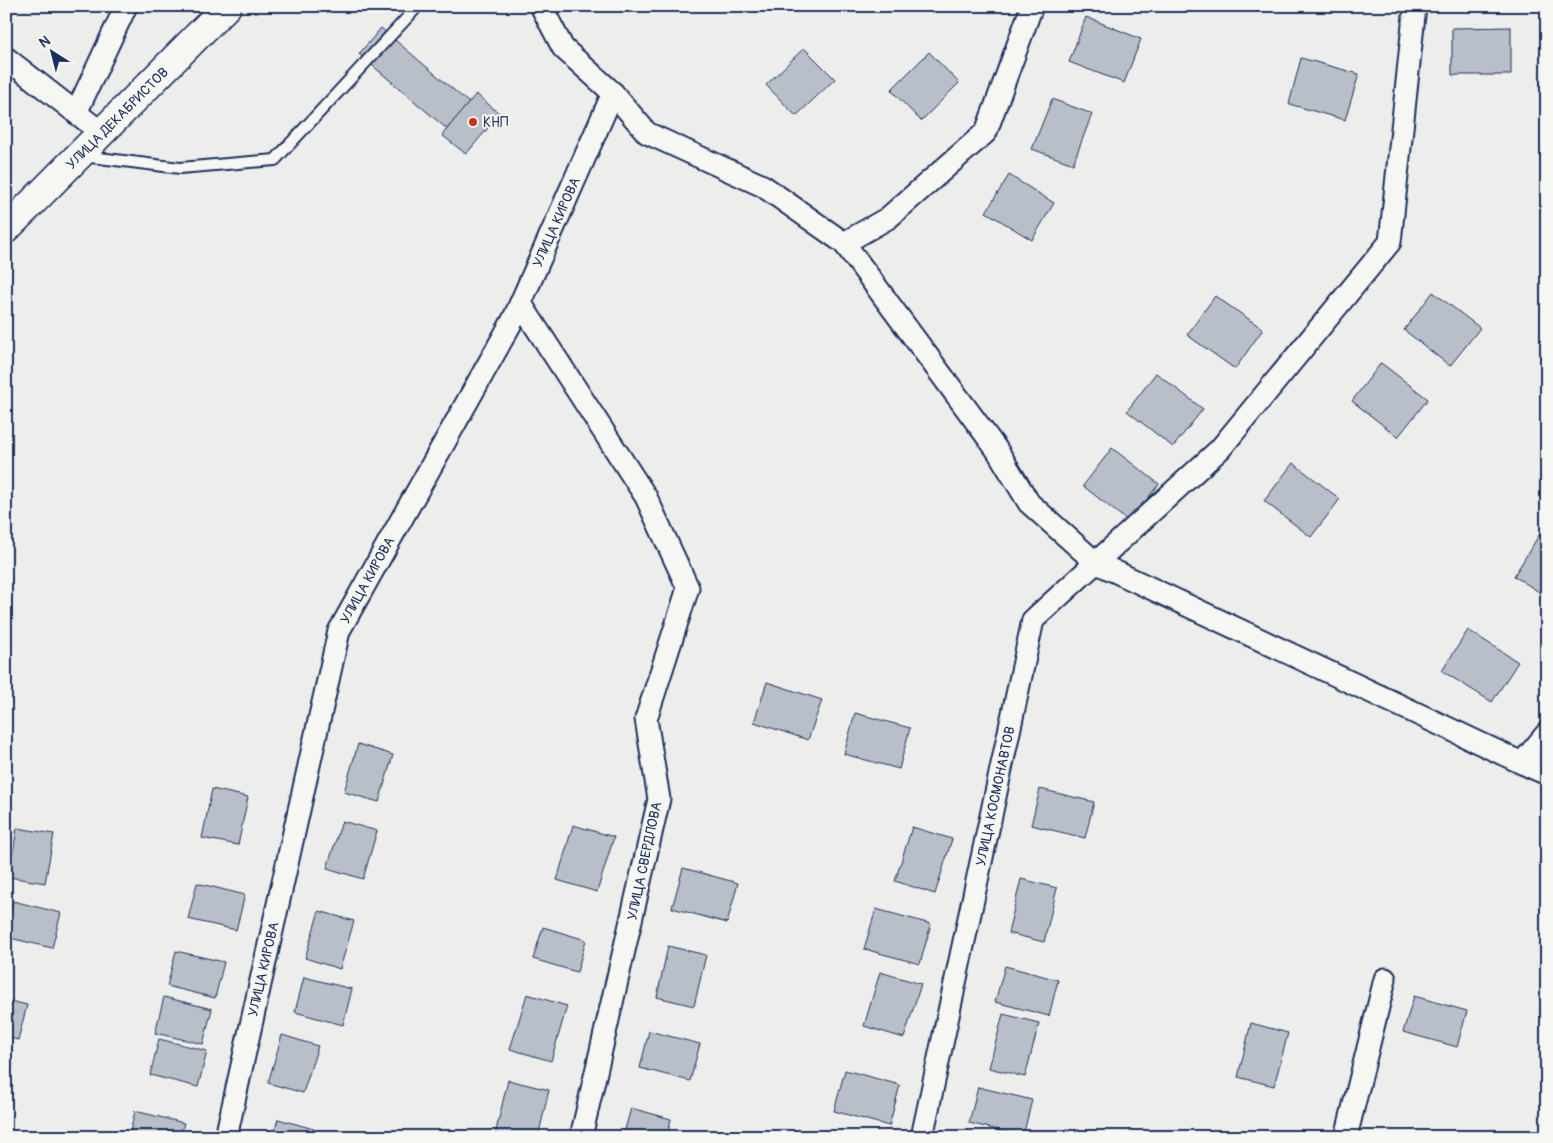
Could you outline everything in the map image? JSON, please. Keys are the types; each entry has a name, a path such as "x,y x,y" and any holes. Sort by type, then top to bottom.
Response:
{"main road":[{"name":"УЛИЦА ДЕКАБРИСТОВ","path":"6,229 227,6"}],"street":[{"path":"76,113 126,6"},
{"path":"541,6 563,48 613,93 647,133 763,186 844,242 998,450 1029,503 1095,562 1547,774"},
{"path":"844,242 888,218 986,132 1032,6"},
{"name":"УЛИЦА КОСМОНАВТОВ","path":"922,1137 1033,620 1220,449 1390,242 1415,6"},
{"path":"6,58 102,133"},
{"name":"УЛИЦА КИРОВА","path":"226,1137 339,631 514,318 613,93"},
{"name":"УЛИЦА СВЕРДЛОВА","path":"521,304 646,497 688,588 646,719 659,799 581,1137"},
{"path":"1522,763 1547,733"},
{"path":"1346,1137 1385,979"}],"lane":[{"path":"79,156 180,168 275,160 418,6"}],"building":[{"path":"1086,17 1141,39 1124,83 1069,62"},
{"path":"1511,27 1511,75 1452,75 1452,28"},
{"path":"381,28 469,103 447,129 359,54"},
{"path":"804,48 835,79 796,116 766,85"},
{"path":"929,52 959,83 921,121 891,90"},
{"path":"1301,58 1359,74 1345,120 1289,104"},
{"name":"КНП","path":"476,94 500,114 466,154 442,135"},
{"path":"1052,99 1092,114 1073,164 1032,149"},
{"path":"1009,175 1054,203 1032,240 986,212"},
{"path":"1433,292 1480,328 1450,366 1404,330"},
{"path":"1215,296 1263,329 1235,369 1187,335"},
{"path":"1381,363 1428,399 1398,437 1352,401"},
{"path":"1156,373 1203,409 1173,447 1127,411"},
{"path":"1112,448 1159,484 1129,522 1083,486"},
{"path":"1293,463 1340,499 1311,537 1264,501"},
{"path":"1539,535 1547,540 1547,597 1514,576"},
{"path":"1468,630 1518,662 1492,702 1442,671"},
{"path":"767,682 822,700 808,740 754,722"},
{"path":"855,713 910,728 899,769 844,754"},
{"path":"358,744 393,755 379,802 344,792"},
{"path":"212,789 248,797 238,845 202,838"},
{"path":"1040,789 1094,802 1085,838 1031,825"},
{"path":"342,821 377,831 363,879 327,868"},
{"path":"573,825 614,837 597,892 557,880"},
{"path":"912,827 952,839 935,894 895,881"},
{"path":"17,828 54,834 45,883 9,877"},
{"path":"683,868 738,883 727,923 672,908"},
{"path":"1021,879 1057,888 1044,942 1008,933"},
{"path":"197,883 245,895 236,930 188,919"},
{"path":"13,901 61,913 52,948 6,937 6,928"},
{"path":"876,909 931,924 920,964 864,949"},
{"path":"319,911 354,921 340,969 305,958"},
{"path":"543,927 586,940 577,972 533,959"},
{"path":"668,946 706,955 694,1006 657,997"},
{"path":"176,951 224,962 215,998 167,986"},
{"path":"1005,966 1058,980 1049,1016 995,1002"},
{"path":"880,972 921,984 904,1038 864,1026"},
{"path":"304,977 352,989 343,1025 295,1012"},
{"path":"527,994 567,1006 551,1061 510,1049"},
{"path":"1414,996 1467,1011 1457,1047 1403,1032"},
{"path":"164,997 212,1009 203,1044 155,1033"},
{"path":"6,1000 27,1005 18,1040 6,1037"},
{"path":"1003,1014 1039,1023 1025,1077 989,1068"},
{"path":"1251,1023 1288,1033 1274,1086 1238,1077"},
{"path":"649,1031 700,1044 690,1081 640,1068"},
{"path":"282,1035 318,1046 303,1093 268,1083"},
{"path":"159,1039 207,1051 198,1087 150,1075"},
{"path":"6,1062 14,1064 6,1094"},
{"path":"845,1070 900,1085 889,1126 834,1111"},
{"path":"508,1080 549,1090 538,1137 501,1137 495,1135"},
{"path":"978,1087 1032,1100 1023,1136 969,1123"},
{"path":"631,1108 671,1119 667,1137 623,1137"},
{"path":"135,1111 184,1123 180,1137 129,1137"},
{"path":"278,1119 314,1129 311,1137 273,1137"}],"place":[{"name":"КНП","path":"473,122"}]}
